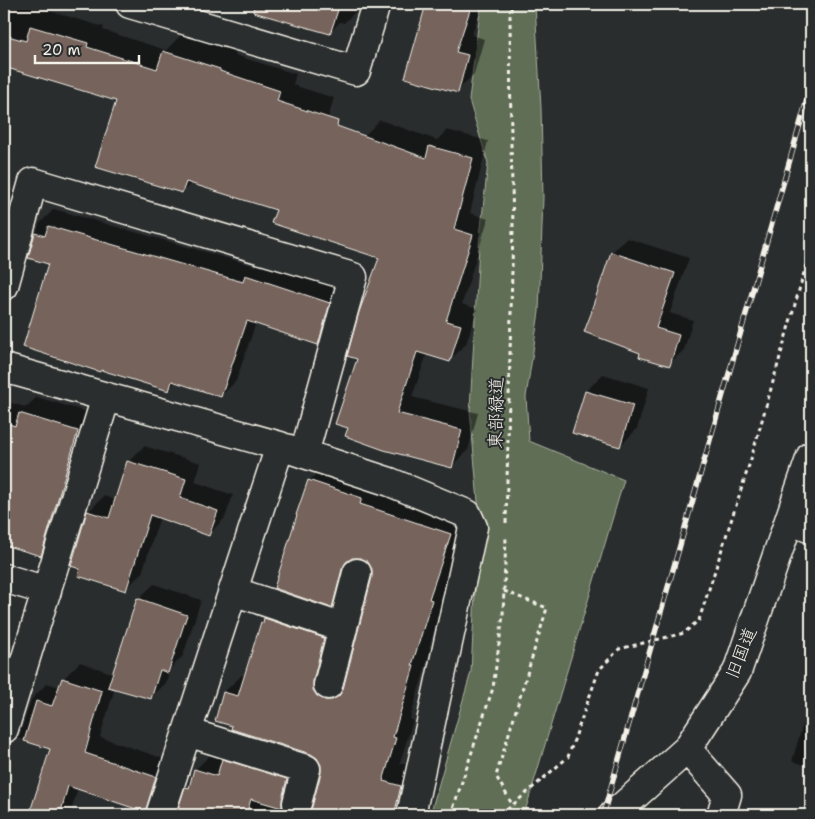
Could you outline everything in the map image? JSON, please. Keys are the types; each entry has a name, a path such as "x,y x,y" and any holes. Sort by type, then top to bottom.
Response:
{"street":[{"path":"130,4 188,12 356,71 376,4"},
{"path":"4,286 33,182 353,277 292,450 233,590 160,815"},
{"path":"4,368 292,450 390,482 467,514 473,527 411,815"},
{"path":"4,729 106,397"},
{"name":"旧国道","path":"613,815 687,749 737,672 800,524 811,456"},
{"path":"328,685 357,573"},
{"path":"4,578 46,591"},
{"path":"233,590 343,628"},
{"path":"187,732 306,769 297,804"},
{"path":"687,749 726,795 720,815"}],"path":[{"name":"東部緑道","path":"506,524 513,227 510,16 512,4"},
{"path":"502,815 568,757 599,670 619,649 684,633 699,620 751,459 811,248"},
{"path":"451,815 493,688 503,615 506,534"},
{"path":"504,591 547,608 496,776 513,806"}],"green space":[{"path":"482,4 535,4 541,108 543,197 539,312 526,397 529,441 624,480 524,815 430,815 471,672 479,513 470,410 479,246 488,163 469,100"}],"building":[{"path":"254,4 340,4 330,34 253,12"},
{"path":"426,4 472,4 456,52 468,55 458,93 405,78"},
{"path":"30,26 88,43 87,47 157,69 163,51 280,91 277,101 338,121 337,126 426,158 429,146 473,158 454,229 473,235 446,321 461,325 450,362 417,352 397,413 462,430 452,468 384,450 345,436 348,428 335,424 357,359 347,356 359,312 379,258 271,223 276,210 186,182 182,193 95,167 116,101 4,67 4,35 26,41"},
{"path":"48,226 243,282 245,275 330,303 318,345 247,321 221,397 172,381 169,391 101,370 100,372 23,347 48,264 28,258 35,233 45,236"},
{"path":"611,252 675,273 656,328 679,335 670,366 639,357 640,353 584,332"},
{"path":"585,391 633,405 620,447 572,433"},
{"path":"19,413 78,431 41,556 4,545 4,422 15,426"},
{"path":"127,461 186,479 180,498 218,511 209,536 150,515 126,591 78,576 80,569 71,566 87,511 109,518"},
{"path":"308,480 362,498 360,504 451,534 429,599 432,600 412,665 414,666 393,737 396,738 383,781 401,786 394,815 306,815 312,807 321,773 321,765 317,758 311,754 231,729 232,726 215,721 223,692 238,696 261,622 263,623 264,618 324,638 313,681 313,690 317,696 325,700 332,700 339,696 343,689 372,577 372,569 368,562 360,558 352,558 346,562 342,569 332,608 274,588"},
{"path":"137,598 187,615 168,673 160,670 151,699 108,687"},
{"path":"62,678 102,691 85,753 156,777 145,812 68,786 60,815 29,815 50,749 24,741 36,701 52,706"},
{"path":"222,759 287,779 282,799 282,808 251,799 248,809 253,810 252,815 176,815 185,787 189,788 194,769 217,776"}],"railway":[{"path":"603,815 811,86"}]}
